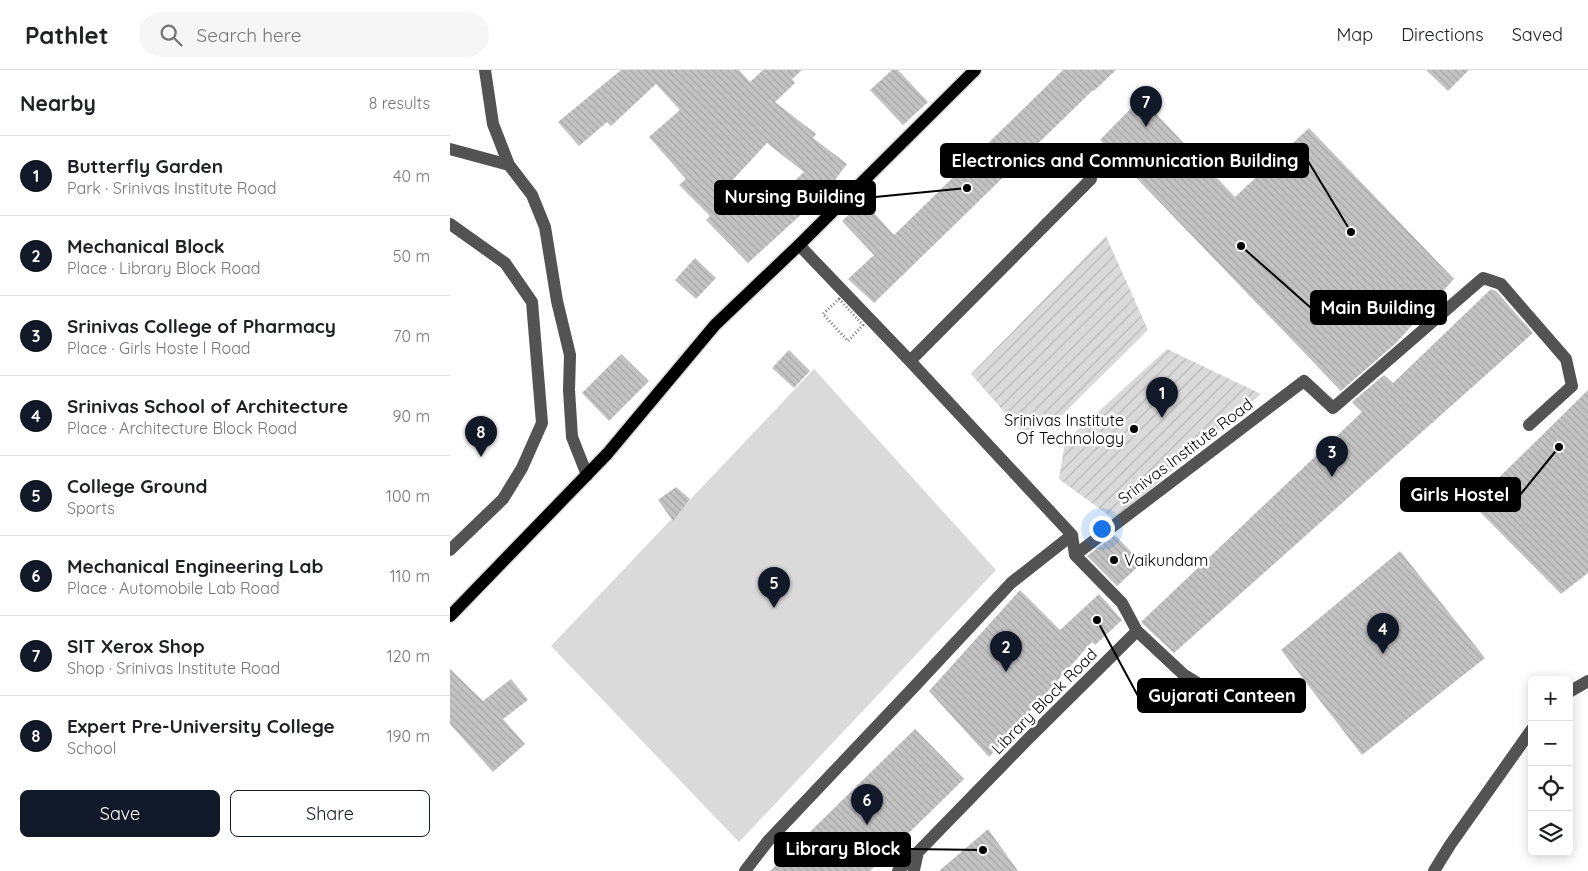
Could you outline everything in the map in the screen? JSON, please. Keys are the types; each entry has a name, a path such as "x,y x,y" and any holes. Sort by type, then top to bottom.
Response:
{"main road":[{"path":"450,616 607,454 715,325 799,245 975,70"}],"street":[{"path":"485,70 493,124 509,165 532,195 545,227 557,301 570,355 569,390 572,437 587,475"},
{"path":"450,149 509,165"},
{"path":"910,361 1091,179"},
{"path":"450,224 505,263 532,302 542,422 522,468 503,499 450,550"},
{"path":"799,245 1072,535 1075,555 1122,603 1137,631 1183,674 1214,693"},
{"name":"Srinivas Institute Road","path":"1075,555 1304,381 1333,408 1483,278 1501,284 1566,359 1572,386 1529,425"},
{"path":"746,871 768,840 1011,583 1072,535"},
{"name":"Library Block Road","path":"898,871 1137,631"},
{"path":"1573,690 1588,681"},
{"path":"1434,871 1450,845 1528,735"},
{"path":"914,870 918,852"}],"path":[{"path":"840,299 863,325 848,341 823,314 840,299"}],"shaded area":[{"path":"1106,236 1148,330 1052,425 1021,431 971,374"},
{"path":"1167,349 1261,394 1115,520 1059,479 1065,442"},
{"path":"814,369 996,570 739,842 551,646"}],"building":[{"path":"621,70 739,70 750,82 763,70 802,70 792,79 795,83 775,102 816,134 813,138 847,164 826,192 748,263 706,220 710,216 679,185 686,179 649,137 680,110 656,84 611,126 607,122 579,146 558,122","holes":["767,143 804,172 756,216 728,185"]},
{"path":"892,70 898,70 928,102 903,125 870,90"},
{"path":"1063,70 1116,70 1093,90 874,303 848,279 874,255 842,221 863,201 894,235"},
{"path":"1426,70 1469,70 1448,91"},
{"path":"1141,98 1235,197 1309,128 1454,279 1396,343 1341,391 1100,140"},
{"path":"695,258 716,278 696,299 675,280"},
{"path":"1491,289 1496,291 1533,333 1174,653 1141,622 1362,412 1352,402 1384,375 1393,383"},
{"path":"789,350 810,371 794,388 772,368"},
{"path":"621,354 649,381 609,421 582,393"},
{"path":"1588,390 1588,573 1561,594 1472,504"},
{"path":"676,487 690,499 673,521 658,500"},
{"name":"Vaikundam","path":"1115,535 1142,563 1117,586 1087,556"},
{"path":"1400,551 1485,658 1362,755 1281,650"},
{"path":"1020,590 1060,630 1099,594 1122,620 1095,645 1092,642 989,757 929,691"},
{"path":"450,669 483,701 511,679 528,700 503,719 525,744 493,772 450,724"},
{"path":"915,729 964,779 870,871 770,871"},
{"path":"988,829 1018,871 939,871"}],"place":[{"name":"SIT Xerox Shop","path":"1146,127"},
{"name":"Nursing Building","path":"967,188"},
{"name":"Electronics and Communication Building","path":"1351,232"},
{"name":"Main Building","path":"1241,246"},
{"name":"Butterfly Garden","path":"1162,418"},
{"name":"Srinivas Institute Of Technology","path":"1134,429"},
{"name":"Girls Hostel","path":"1559,447"},
{"name":"Expert Pre-University College","path":"481,457"},
{"name":"Srinivas College of Pharmacy","path":"1332,477"},
{"name":"Vaikundam","path":"1114,560"},
{"name":"College Ground","path":"774,608"},
{"name":"Gujarati Canteen","path":"1097,620"},
{"name":"Srinivas School of Architecture","path":"1383,654"},
{"name":"Mechanical Block","path":"1006,672"},
{"name":"Mechanical Engineering Lab","path":"867,825"},
{"name":"Library Block","path":"983,850"}]}
